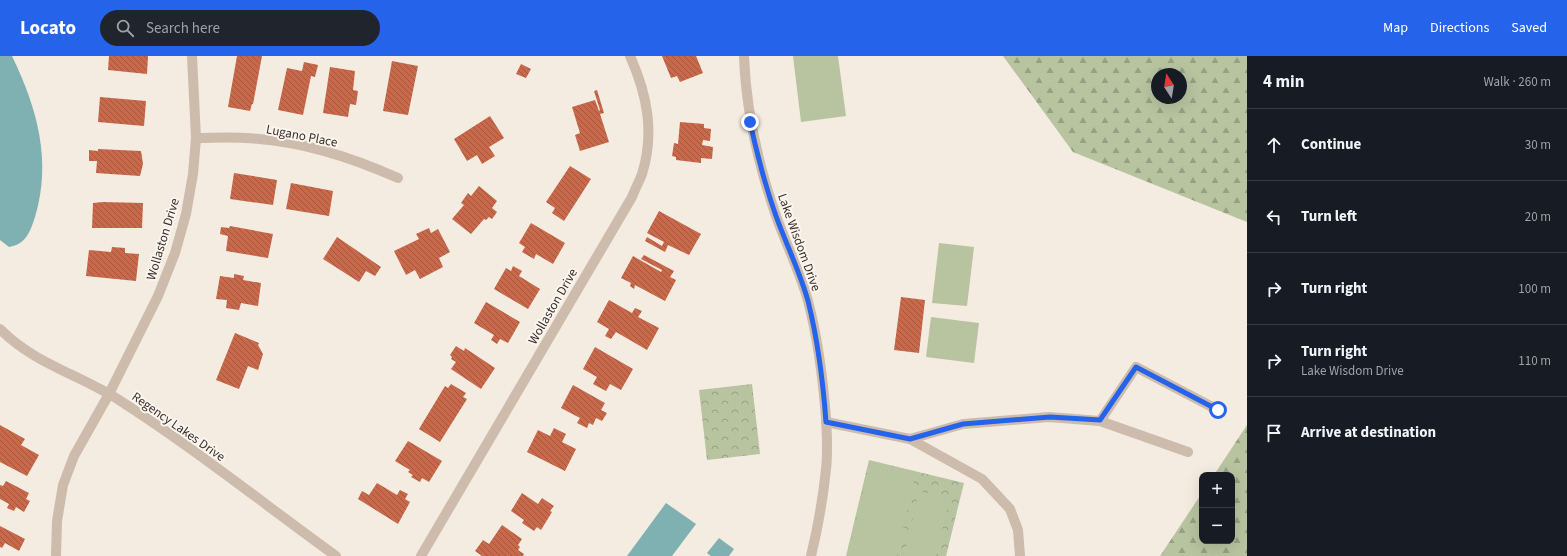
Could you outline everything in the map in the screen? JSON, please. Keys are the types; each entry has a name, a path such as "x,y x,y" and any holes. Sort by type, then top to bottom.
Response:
{"street":[{"name":"Wollaston Drive","path":"56,556 57,521 63,485 74,456 109,394 158,296 175,253 186,214 193,174 196,138 192,56"},
{"name":"Wollaston Drive","path":"421,556 632,197 642,174 649,131 647,107 640,78 630,56"},
{"name":"Lake Wisdom Drive","path":"744,56 750,122 761,170 776,216 808,300 817,339 824,388 826,468 820,516 811,556"},
{"name":"Lugano Place","path":"196,138 245,138 295,144 328,151 360,161 398,178"},
{"name":"Regency Lakes Drive","path":"0,329 8,337 38,358 109,394 148,419 336,556"},
{"path":"1100,420 1136,367 1218,410"},
{"path":"910,439 963,424 1050,417 1100,420 1188,452"},
{"path":"826,422 910,439 982,480 1010,509 1018,530 1020,556"}],"green space":[{"path":"793,56 838,56 846,116 801,122"},
{"path":"1003,56 1247,56 1247,222 1073,152"},
{"path":"939,243 974,247 967,306 932,303"},
{"path":"931,317 979,323 974,363 926,357"},
{"path":"752,384 760,454 707,460 699,390"},
{"path":"1247,425 1247,556 1160,556 1199,498 1199,544 1235,544 1235,472 1216,472"},
{"path":"869,460 964,483 946,556 846,556"},
{"path":"870,461 916,473 897,556 848,556"},
{"path":"919,491 950,498 936,556 904,556"}],"water":[{"path":"0,56 12,56 21,76 35,115 42,155 40,196 35,217 29,232 23,240 20,243 9,247 0,240"},
{"path":"666,503 696,524 672,556 627,556"},
{"path":"719,538 734,549 729,556 711,556 707,553"}],"building":[{"path":"109,56 148,56 147,74 108,70"},
{"path":"237,56 262,56 253,104 250,111 228,107"},
{"path":"662,56 696,56 703,73 680,82 677,76 671,78"},
{"path":"392,61 418,66 408,115 383,111"},
{"path":"304,62 318,65 315,77 311,76 303,115 278,110 287,68 302,71"},
{"path":"521,64 531,69 526,78 516,74"},
{"path":"330,67 355,71 353,90 358,91 356,105 350,104 348,117 323,113"},
{"path":"597,90 604,113 600,114 609,142 580,151 575,135 580,133 572,107 595,100 599,111 600,110 594,91"},
{"path":"100,97 146,101 144,126 98,122"},
{"path":"490,116 504,138 489,147 495,156 482,164 477,155 467,161 454,139"},
{"path":"680,122 704,124 704,128 711,129 710,141 703,140 702,145 713,147 712,159 701,158 701,163 676,160 676,157 672,156 674,143 678,144"},
{"path":"98,149 141,151 143,164 140,176 96,173 97,161 89,161 89,150 98,151"},
{"path":"570,166 591,179 564,221 552,213 555,208 546,202"},
{"path":"234,173 277,180 273,205 230,199"},
{"path":"291,183 333,191 329,216 286,209"},
{"path":"479,186 497,201 492,208 497,212 492,219 489,217 486,220 484,219 471,234 452,219 464,205 461,203 468,193 471,196"},
{"path":"93,203 143,203 142,228 92,228"},
{"path":"659,211 701,234 689,255 668,245 665,252 645,241 647,237 662,246 664,242 647,233"},
{"path":"531,223 565,243 553,264 536,254 534,259 522,252 525,247 519,243"},
{"path":"230,226 273,234 268,258 226,251 228,236 220,234 221,227 229,228"},
{"path":"429,228 431,233 438,229 450,252 439,258 443,267 420,279 415,270 406,275 394,251 419,239 416,234"},
{"path":"337,237 381,267 375,276 366,271 359,282 323,259"},
{"path":"112,247 125,248 125,253 139,254 136,281 86,276 89,250 111,252"},
{"path":"644,255 674,271 670,277 676,280 665,301 635,285 634,289 630,286 631,283 621,278 633,256 661,272 662,270 641,259"},
{"path":"513,266 522,271 519,276 540,289 528,309 494,289 506,268 511,271"},
{"path":"234,274 244,276 243,280 261,283 258,306 241,303 239,310 226,308 227,300 216,299 220,276 234,278"},
{"path":"901,297 925,300 919,353 894,350"},
{"path":"609,300 632,313 635,308 642,311 638,317 659,328 647,350 616,332 611,339 605,336 609,329 597,322"},
{"path":"486,302 520,322 508,343 500,339 497,344 491,340 494,335 474,323"},
{"path":"235,333 259,343 258,345 263,354 258,370 248,366 239,389 216,380"},
{"path":"456,346 464,351 465,348 495,368 481,389 451,369 456,362 451,359 452,357 450,355"},
{"path":"595,347 633,369 621,390 610,384 606,391 593,384 597,377 583,369"},
{"path":"451,384 466,393 463,397 467,399 440,442 419,429 445,386 448,388"},
{"path":"573,385 605,403 601,410 607,413 602,421 596,418 593,425 589,423 587,428 577,423 580,418 561,408"},
{"path":"0,425 25,439 21,445 39,455 27,476 0,462"},
{"path":"554,428 566,434 562,442 576,449 565,471 527,452 538,430 550,436"},
{"path":"408,441 442,461 429,482 422,478 420,482 411,477 413,475 408,472 410,470 395,461"},
{"path":"6,481 29,493 26,499 30,501 24,512 16,507 14,511 7,508 9,504 0,499 0,485 3,486"},
{"path":"377,483 397,495 400,490 408,494 405,499 410,502 398,524 358,499 362,491 369,495"},
{"path":"522,493 538,504 542,498 554,506 541,530 537,527 534,531 522,523 524,520 511,511"},
{"path":"502,525 522,539 518,545 520,547 518,550 524,554 523,556 482,556 475,551 483,540 489,544"},
{"path":"0,526 25,539 19,551 5,543 2,548 0,547"}],"route":[{"path":"750,122 761,170 776,216 808,300 817,339 824,388 826,422 910,439 963,424 1050,417 1100,420 1136,367 1218,410"}]}
